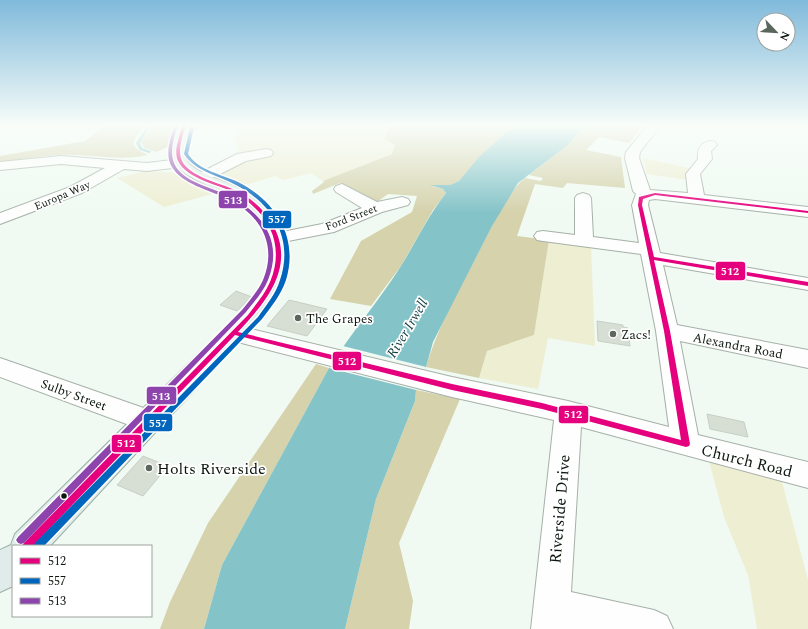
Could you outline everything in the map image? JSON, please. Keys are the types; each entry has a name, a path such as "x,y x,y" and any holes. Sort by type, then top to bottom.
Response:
{"main road":[{"path":"29,545 234,333 265,299 273,286 280,261 278,238 264,213 252,202 203,177 180,159 181,154"},
{"path":"0,574 12,562"}],"street":[{"path":"203,177 242,157 258,154"},
{"path":"633,154 632,158 641,191 647,195"},
{"path":"697,198 693,174 705,159 704,154"},
{"name":"Europa Way","path":"0,166 61,160 80,160 147,167 180,159"},
{"name":"Europa Way","path":"0,219 76,190 125,165"},
{"path":"342,189 375,208"},
{"path":"686,444 667,331 652,254 640,204 641,198 647,195 697,198 808,212"},
{"path":"582,198 584,241"},
{"name":"Ford Street","path":"278,238 333,226 375,208 390,203 402,202"},
{"path":"543,236 584,241 808,284"},
{"name":"Alexandra Road","path":"667,331 808,359"},
{"name":"Church Road","path":"234,333 452,387 568,412 808,475"},
{"name":"Sulby Street","path":"0,367 148,421"},
{"name":"Riverside Drive","path":"568,412 550,618 654,629"}],"green space":[{"path":"241,154 391,154 323,181 311,173 283,180 275,176 235,188 213,177 245,160"},
{"path":"643,158 689,168 688,180 647,174"},
{"path":"146,171 180,173 220,192 164,207 117,178"},
{"path":"549,240 591,246 595,346 548,338 538,389 479,378 487,351 534,335"},
{"path":"709,461 782,482 808,580 808,629 757,629 748,575 724,517"}],"shaded area":[{"path":"9,154 148,155 115,158 81,155 58,155 0,163 0,156"},
{"path":"391,154 483,154 459,181 450,185 432,186 443,189 446,193 433,210 401,266 371,306 330,299 361,241 412,212 417,196 388,194 377,202 340,183 313,194 312,191 324,182 323,181"},
{"path":"556,154 608,154 621,157 625,188 567,183 563,188 535,184 517,236 549,240 534,335 487,351 479,378 426,367 448,312 504,204 525,178 541,181 543,178 529,175"},
{"path":"316,364 329,368 222,565 204,629 160,629 170,602 208,523"},
{"path":"416,390 460,399 399,543 413,601 409,629 345,629 376,499 415,401"}],"water":[{"name":"River Irwell","path":"482,154 556,154 518,183 492,226 433,342 426,367 416,390 415,401 376,499 345,629 204,629 222,565 329,368 346,342 384,292 407,257 433,211 446,193 443,189 430,185 450,185 459,181"}],"pier":[{"path":"343,346 426,367 416,390 329,368"}],"building":[{"path":"236,291 252,297 237,311 220,305"},
{"name":"The Grapes","path":"289,300 327,309 307,336 267,326"},
{"name":"Zacs!","path":"597,321 623,325 623,327 628,328 630,346 598,341"},
{"path":"707,414 744,422 748,437 710,429"},
{"path":"143,456 168,466 143,496 117,485"}],"transit line":[{"name":"513","path":"21,540 244,311 256,296 265,280 270,265 271,250 268,235 260,222 247,209 230,198 184,177 174,167 171,154"},
{"name":"512","path":"28,545 250,316 273,283 278,266 279,250 275,234 267,219 254,205 236,192 200,177 187,169 182,164 179,154"},
{"name":"557","path":"39,545 260,318 274,300 283,281 287,263 287,245 282,227 272,211 257,197 238,184 201,168 189,159 186,154"},
{"name":"512","path":"686,444 667,331 640,205 641,198 655,194 808,212"},
{"name":"512","path":"653,258 808,284"},
{"name":"512","path":"234,333 452,387 542,406 686,444"}],"place":[{"name":"The Grapes","path":"298,318"},
{"name":"Zacs!","path":"613,334"},
{"name":"Holts Riverside","path":"149,468"}]}
